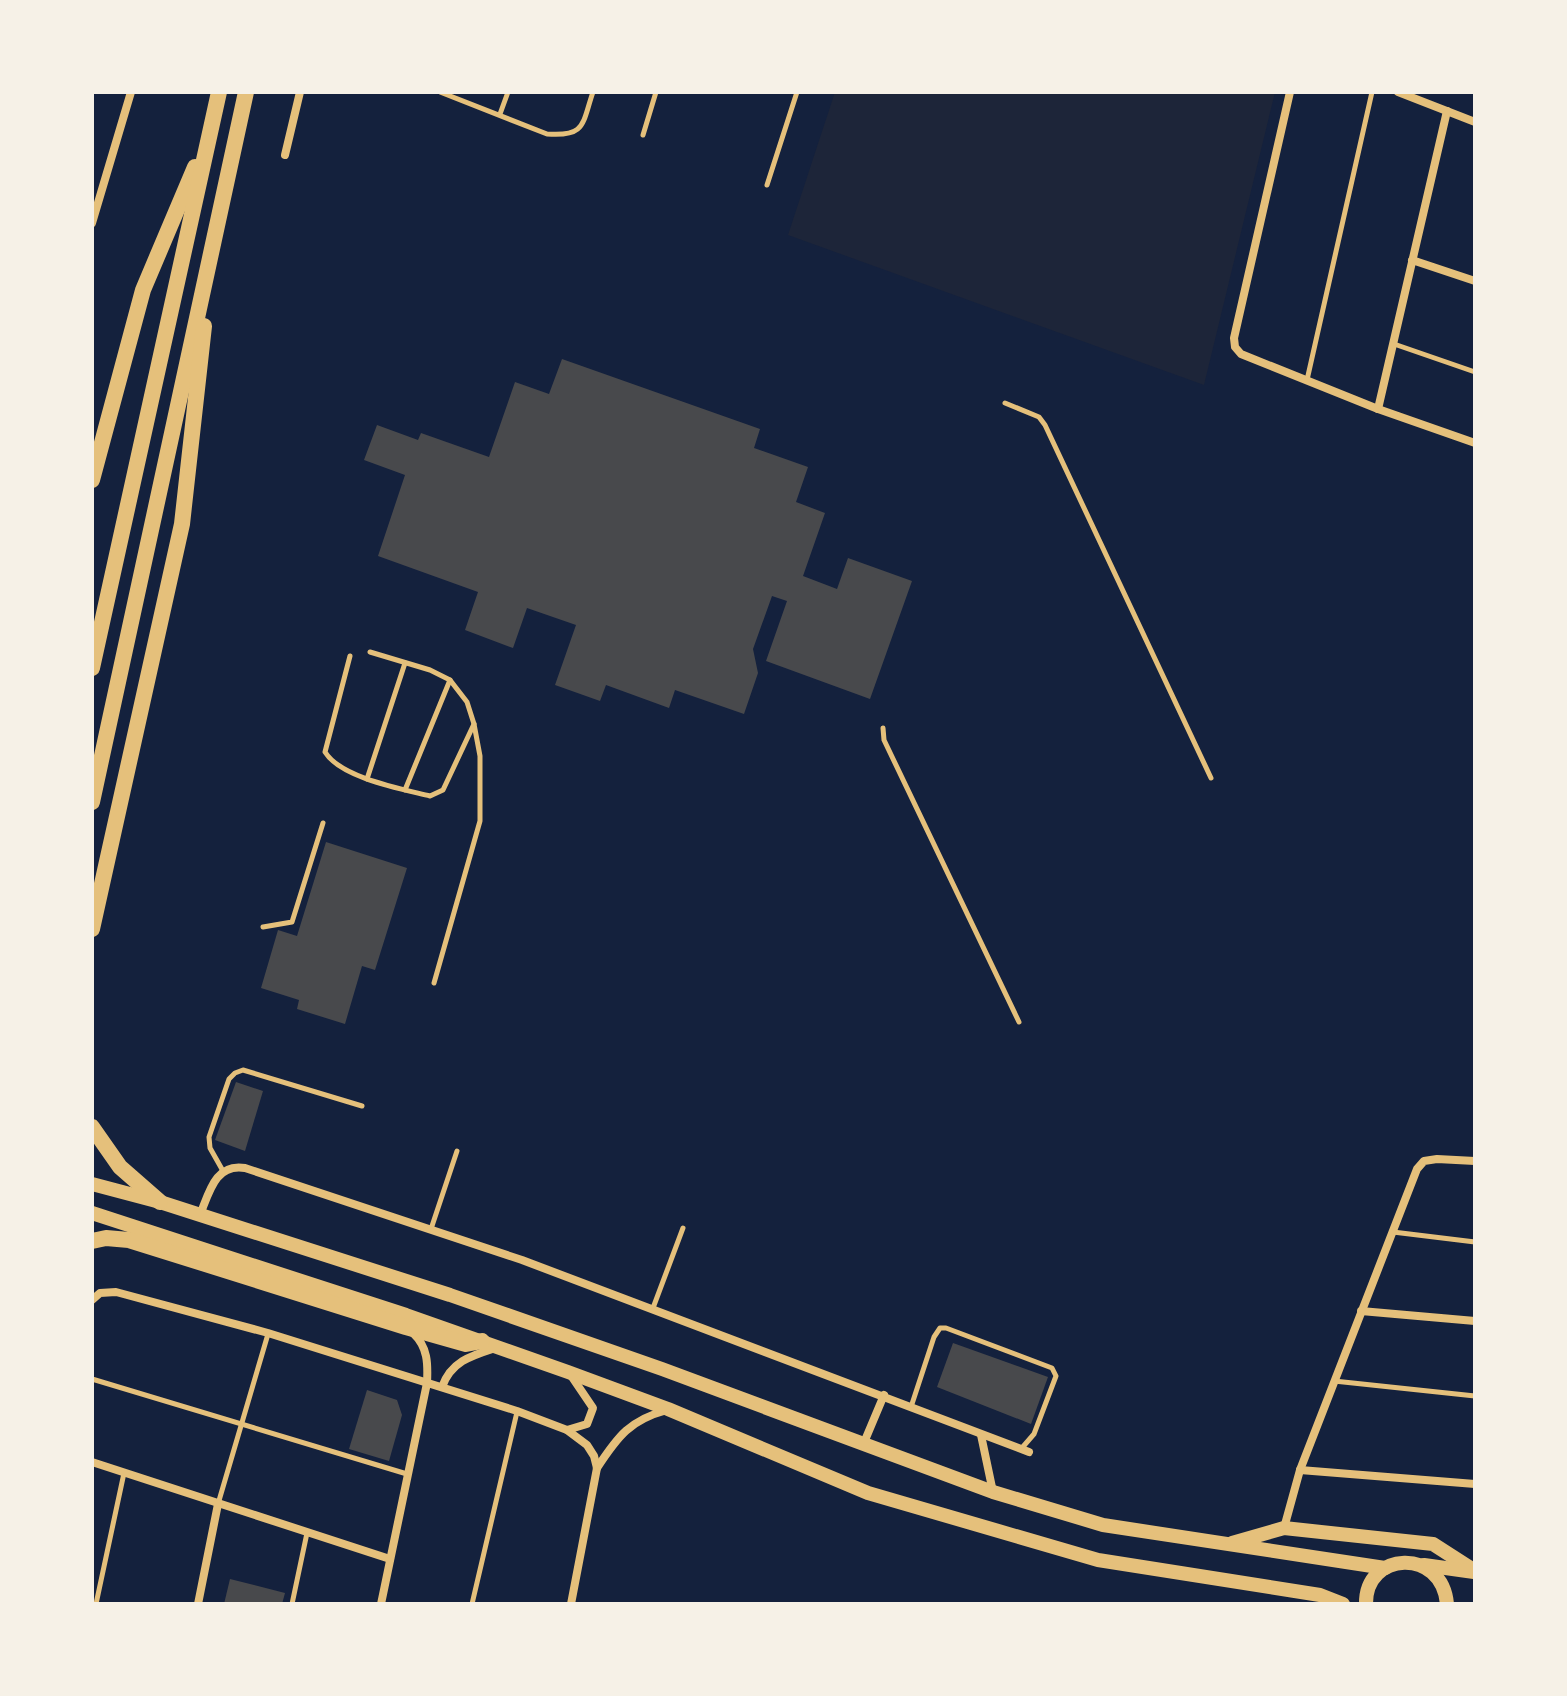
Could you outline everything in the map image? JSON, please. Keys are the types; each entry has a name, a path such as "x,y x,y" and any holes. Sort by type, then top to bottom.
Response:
{"highway":[{"path":"92,668 219,92"},
{"path":"92,802 246,92"},
{"path":"92,480 143,290 212,126"},
{"path":"92,929 182,524 214,237"},
{"path":"92,1127 120,1167 160,1202"},
{"path":"92,1241 106,1238 129,1240 406,1327 466,1344 482,1341"}],"main road":[{"path":"92,1184 160,1202 479,1305 662,1369 993,1492 1103,1525 1385,1568"},
{"path":"92,1213 499,1347 668,1409 868,1493 1098,1560 1320,1595 1343,1604"},
{"path":"1228,1545 1284,1528 1433,1544 1475,1572"},
{"path":"1366,1604 1369,1586 1385,1568 1397,1563 1411,1562 1475,1572"},
{"path":"1423,1565 1434,1572 1441,1582 1447,1604"},
{"path":"1298,1592 1315,1604"}],"street":[{"path":"92,223 96,192 131,92"},
{"path":"285,155 300,92"},
{"path":"1290,92 1234,338 1235,347 1241,354 1307,381 1475,443"},
{"path":"1398,92 1475,122"},
{"path":"1378,409 1447,111"},
{"path":"1412,260 1475,281"},
{"path":"1284,1528 1300,1470 1417,1169 1424,1161 1437,1159 1475,1161"},
{"path":"200,1215 214,1182 223,1171 245,1168 522,1260 1025,1451"},
{"path":"92,1300 100,1293 116,1292 268,1333 517,1411 567,1430 587,1445 597,1468"},
{"path":"1361,1311 1475,1321"},
{"path":"384,1604 390,1559 427,1383 428,1361 424,1350 420,1340 406,1327"},
{"path":"442,1387 447,1372 458,1363 499,1347"},
{"path":"567,1430 587,1424 593,1408 568,1372"},
{"path":"863,1445 884,1395"},
{"path":"571,1604 597,1468 612,1445 632,1424 644,1416 668,1409"},
{"path":"981,1435 993,1492"},
{"path":"92,1462 390,1559"},
{"path":"1300,1470 1475,1484"},
{"path":"198,1604 218,1504"}],"lane":[{"path":"440,92 547,134 573,134 581,127 593,92"},
{"path":"500,114 508,92"},
{"path":"643,135 656,92"},
{"path":"767,185 797,92"},
{"path":"1307,381 1372,92"},
{"path":"1393,343 1475,372"},
{"path":"1005,403 1039,417 1045,425 1211,778"},
{"path":"370,652 430,670 450,680 467,702 474,724 480,756 480,821 434,983"},
{"path":"350,656 325,752 331,760 367,779 430,796 443,790 474,724"},
{"path":"367,779 405,663"},
{"path":"405,790 450,680"},
{"path":"883,728 884,740 1019,1022"},
{"path":"263,927 292,922 323,823"},
{"path":"223,1171 210,1148 209,1137 229,1079 235,1073 243,1070 362,1106"},
{"path":"431,1229 457,1151"},
{"path":"653,1308 683,1228"},
{"path":"1392,1232 1475,1242"},
{"path":"911,1407 934,1337 940,1328 1052,1368 1056,1376 1025,1451"},
{"path":"218,1504 268,1333"},
{"path":"92,1379 408,1474"},
{"path":"1334,1381 1475,1396"},
{"path":"472,1604 517,1411"},
{"path":"96,1604 124,1473"},
{"path":"292,1604 307,1533"}],"shaded area":[{"path":"835,92 1275,92 1204,385 788,235"}],"building":[{"path":"562,359 760,429 754,448 808,467 796,502 825,513 803,576 837,589 848,558 912,581 870,699 766,661 787,601 772,596 753,649 758,673 744,714 675,690 669,708 606,685 600,701 555,685 576,625 527,608 513,648 465,630 478,592 378,556 405,475 364,460 377,425 418,440 421,433 489,457 515,382 549,394"},
{"path":"326,842 407,868 375,970 362,966 345,1024 297,1009 299,1000 261,988 278,930 297,936"},
{"path":"236,1082 263,1091 245,1151 215,1140"},
{"path":"953,1343 1048,1377 1031,1424 937,1387"},
{"path":"367,1390 397,1400 402,1415 389,1461 349,1449"},
{"path":"230,1579 285,1593 282,1604 224,1604"}]}
